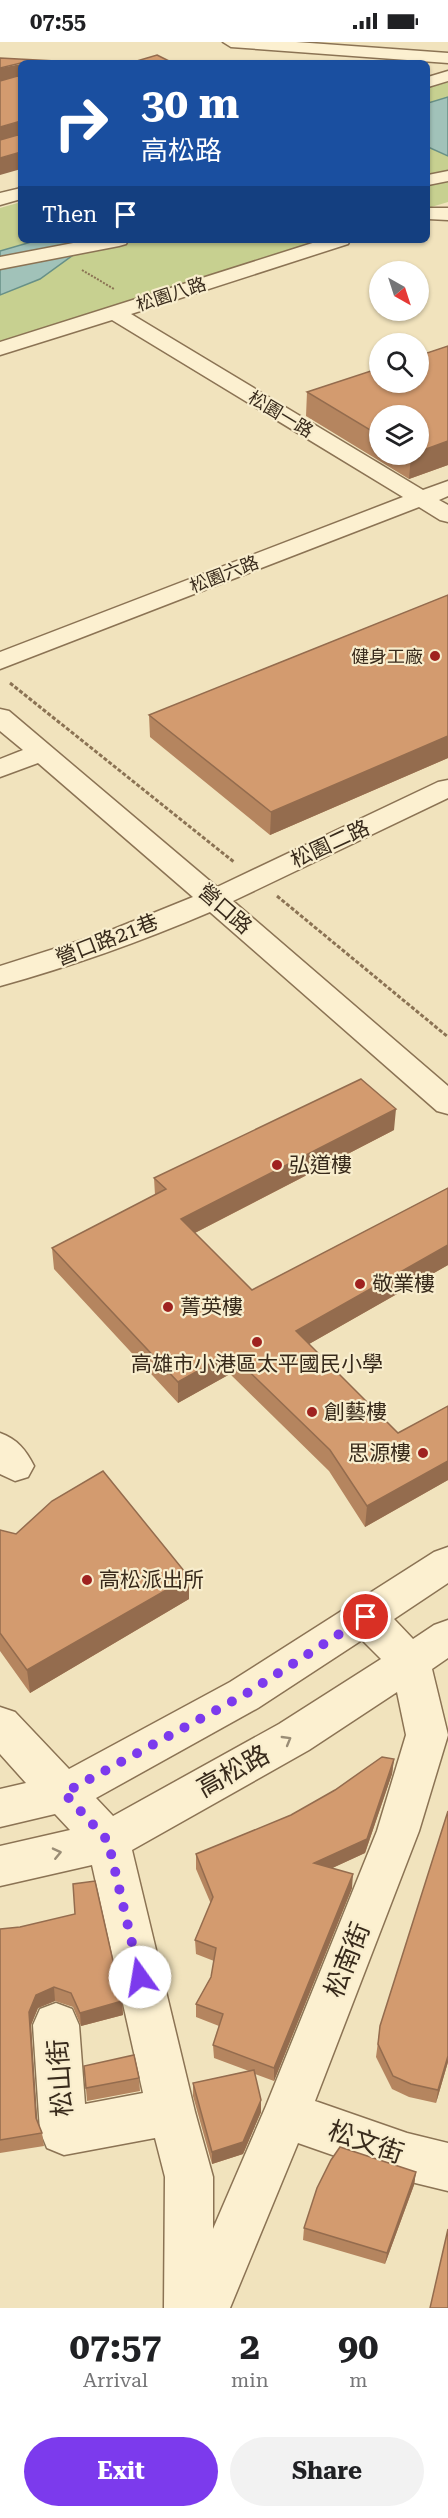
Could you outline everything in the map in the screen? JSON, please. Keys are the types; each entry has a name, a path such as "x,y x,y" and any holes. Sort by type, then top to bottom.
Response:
{"street":[{"path":"231,42 448,58"},
{"path":"251,60 263,43"},
{"path":"430,81 448,76"},
{"path":"430,180 448,176"},
{"path":"0,199 18,194"},
{"path":"0,263 104,243"},
{"name":"松園八路","path":"0,349 332,243"},
{"name":"松園一路","path":"114,312 448,515"},
{"name":"松園六路","path":"5,672 448,488"},
{"name":"營口路","path":"0,717 448,1103"},
{"path":"0,769 41,752"},
{"name":"松園二路","path":"212,898 448,788"},
{"name":"營口路21巷","path":"0,976 114,941 212,898"},
{"path":"0,1808 64,1793 244,1695 448,1563"},
{"path":"366,1617 410,1663"},
{"name":"高松路","path":"0,1866 108,1841 294,1737 448,1637"},
{"name":"松南街","path":"205,2308 286,2115 398,1831 427,1735 410,1663"},
{"path":"0,1725 108,1841 171,2112 189,2176 189,2308"},
{"name":"松山街","path":"56,2025 64,2131 171,2112"},
{"name":"松文街","path":"286,2115 407,2157 448,2167"}],"path":[{"path":"52,253 117,290"},
{"path":"5,672 448,1037"}],"green space":[{"path":"448,82 448,202 430,207 430,87"},
{"path":"18,203 18,243 321,243 0,347 0,208"}],"water":[{"path":"448,97 448,156 430,148 430,102"},
{"path":"28,243 90,243 40,279 0,295 0,251"}],"building":[{"path":"157,55 167,60 140,60"},
{"path":"0,58 37,60 18,60 18,64 0,68"},
{"path":"18,76 18,122 0,127 0,81"},
{"path":"18,135 18,153 0,158 0,140"},
{"path":"448,346 448,441 429,448 429,405 369,405 369,429 307,392 369,372 369,393 429,393 429,352"},
{"path":"448,595 448,736 271,812 149,715"},
{"path":"361,1079 396,1109 181,1219 252,1290 448,1188 448,1245 296,1331 398,1433 448,1406 448,1461 367,1506 330,1450 230,1353 178,1382 52,1248 166,1189 154,1178"},
{"name":"高松派出所","path":"103,1471 189,1577 27,1670 0,1633 0,1530 16,1534 52,1501"},
{"path":"382,1757 394,1759 367,1839 314,1863 353,1874 274,2068 213,2045 223,2014 196,2004 211,1977 216,1948 195,1940 213,1897 196,1854 291,1815 335,1790"},
{"path":"448,1811 448,2056 438,2090 411,2084 393,2076 378,2044 380,2026"},
{"path":"95,1881 122,2001 80,2013 71,1993 54,1987 36,1995 29,2012 36,2118 42,2133 0,2140 0,1929 20,1927 75,1914 73,1884"},
{"path":"134,2055 139,2078 86,2088 84,2066"},
{"path":"254,2070 261,2100 243,2142 212,2152 193,2083"},
{"path":"340,2147 416,2172 387,2253 304,2228 317,2188"},
{"path":"448,2229 448,2308 430,2308"}],"place":[{"name":"健身工廠","path":"435,656"},
{"name":"弘道樓","path":"277,1165"},
{"name":"敬業樓","path":"360,1284"},
{"name":"菁英樓","path":"168,1307"},
{"name":"高雄市小港區太平國民小學","path":"257,1342"},
{"name":"創藝樓","path":"312,1412"},
{"name":"思源樓","path":"423,1453"},
{"name":"高松派出所","path":"87,1580"}],"route":[{"path":"140,1977 108,1841 64,1793 244,1695 366,1617"}]}
